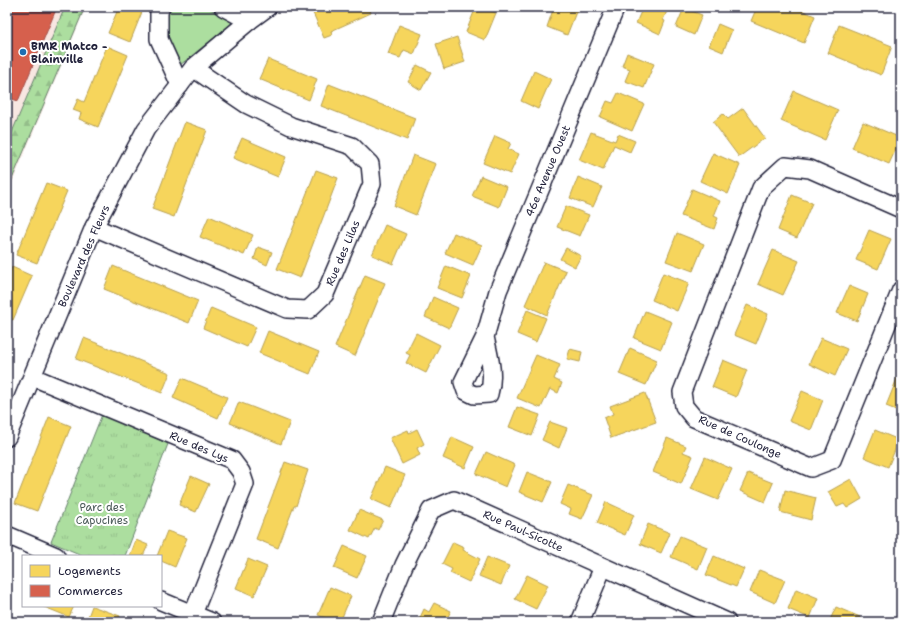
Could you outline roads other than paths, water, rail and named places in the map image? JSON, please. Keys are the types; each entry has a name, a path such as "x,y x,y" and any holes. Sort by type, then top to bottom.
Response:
{"street":[{"path":"161,7 158,12 158,39 180,85"},
{"path":"223,7 249,21"},
{"name":"Boulevard des Fleurs","path":"7,437 94,227 146,129 193,68 268,7"},
{"name":"46e Avenue Ouest","path":"485,336 498,291 616,7"},
{"name":"Rue des Lilas","path":"94,227 287,309 308,310 325,294 372,184 370,164 352,146 291,126 246,104 193,68"},
{"name":"Rue de Coulonge","path":"901,209 810,169 785,166 761,188 682,392 684,406 694,418 811,468 832,460 901,290"},
{"name":"Rue des Lys","path":"33,377 232,460 241,472 245,484 193,614"},
{"name":"Rue Paul-Sicotte","path":"381,622 404,565 431,510 454,500 727,622"},
{"path":"7,535 54,555"},
{"path":"580,622 604,568"},
{"path":"162,601 212,622"}],"place":[{"name":"BMR Matco - Blainville","path":"23,52"}],"park label":[{"name":"Parc des Capucines","path":"102,513"}]}
